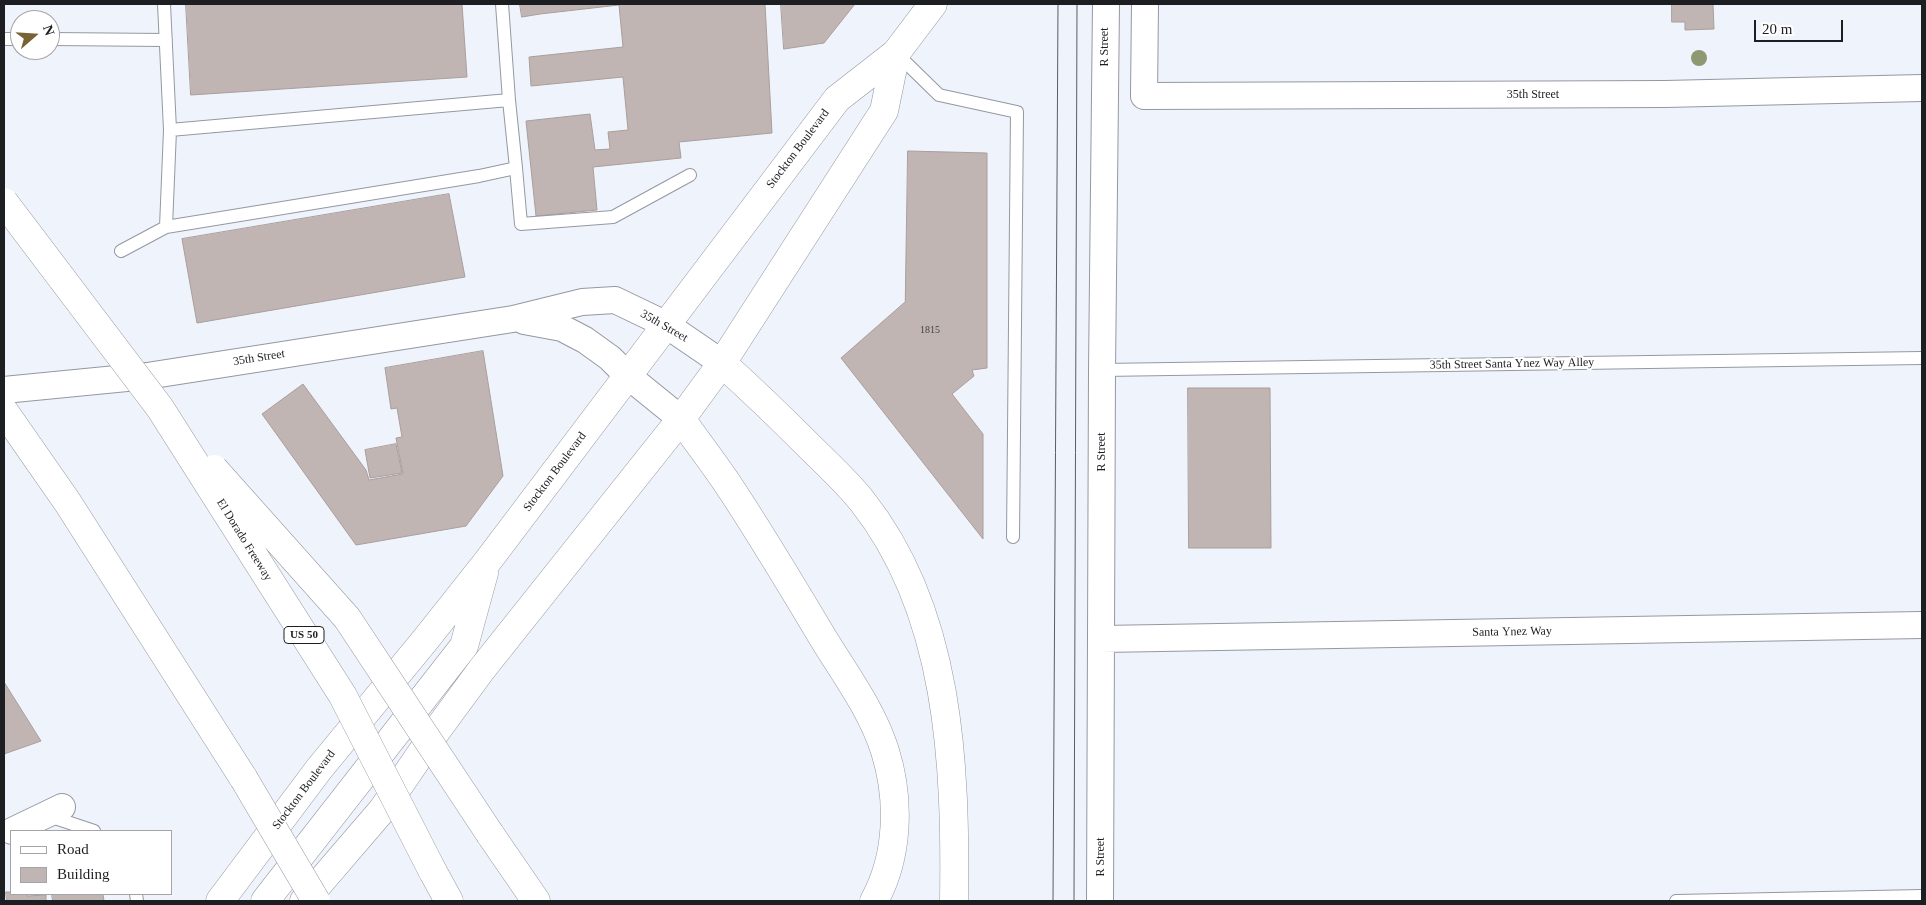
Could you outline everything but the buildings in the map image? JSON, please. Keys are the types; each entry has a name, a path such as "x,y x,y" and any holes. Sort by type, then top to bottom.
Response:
{"main road":[{"name":"Stockton Boulevard","path":"220,901 319,769 426,639 486,562 837,98 896,53 933,4"},
{"name":"Stockton Boulevard","path":"304,901 384,809 435,733 482,669 681,418 722,363 884,111 896,53"},
{"name":"El Dorado Freeway","path":"4,202 160,408 342,696 449,901"},
{"path":"722,363 781,418 862,501 892,546 910,586 928,628 939,675 948,732 955,828 954,901"},
{"path":"160,408 347,618 536,901"},
{"path":"4,411 68,503 244,779 316,901"},
{"path":"681,418 726,482 770,550 871,717 885,750 894,786 896,818 891,854 881,888 874,901"},
{"path":"265,901 464,646 486,562"}],"street":[{"name":"R Street","path":"1100,901 1102,370 1106,4"},
{"name":"35th Street","path":"1145,4 1144,96 1665,94 1922,88"},
{"name":"35th Street","path":"4,390 147,376 513,319 582,302 615,300 665,324 722,363"},
{"name":"35th Street","path":"513,319 562,328 585,340 610,358 628,376 681,418"},
{"name":"Santa Ynez Way","path":"1102,639 1922,625"},
{"path":"16,830 54,811"}],"lane":[{"path":"164,4 170,130 166,226"},
{"path":"502,4 521,224 613,216 690,175"},
{"path":"60,39 166,40"},
{"path":"896,53 939,95 1017,112 1013,537"},
{"path":"170,130 509,100"},
{"path":"121,251 166,226 479,176 516,168"},
{"name":"35th Street Santa Ynez Way Alley","path":"1102,370 1922,358"},
{"path":"54,811 92,830"},
{"path":"1676,901 1922,896"}],"tram line":[{"path":"1053,901 1058,4"},
{"path":"1074,901 1077,4"}]}
